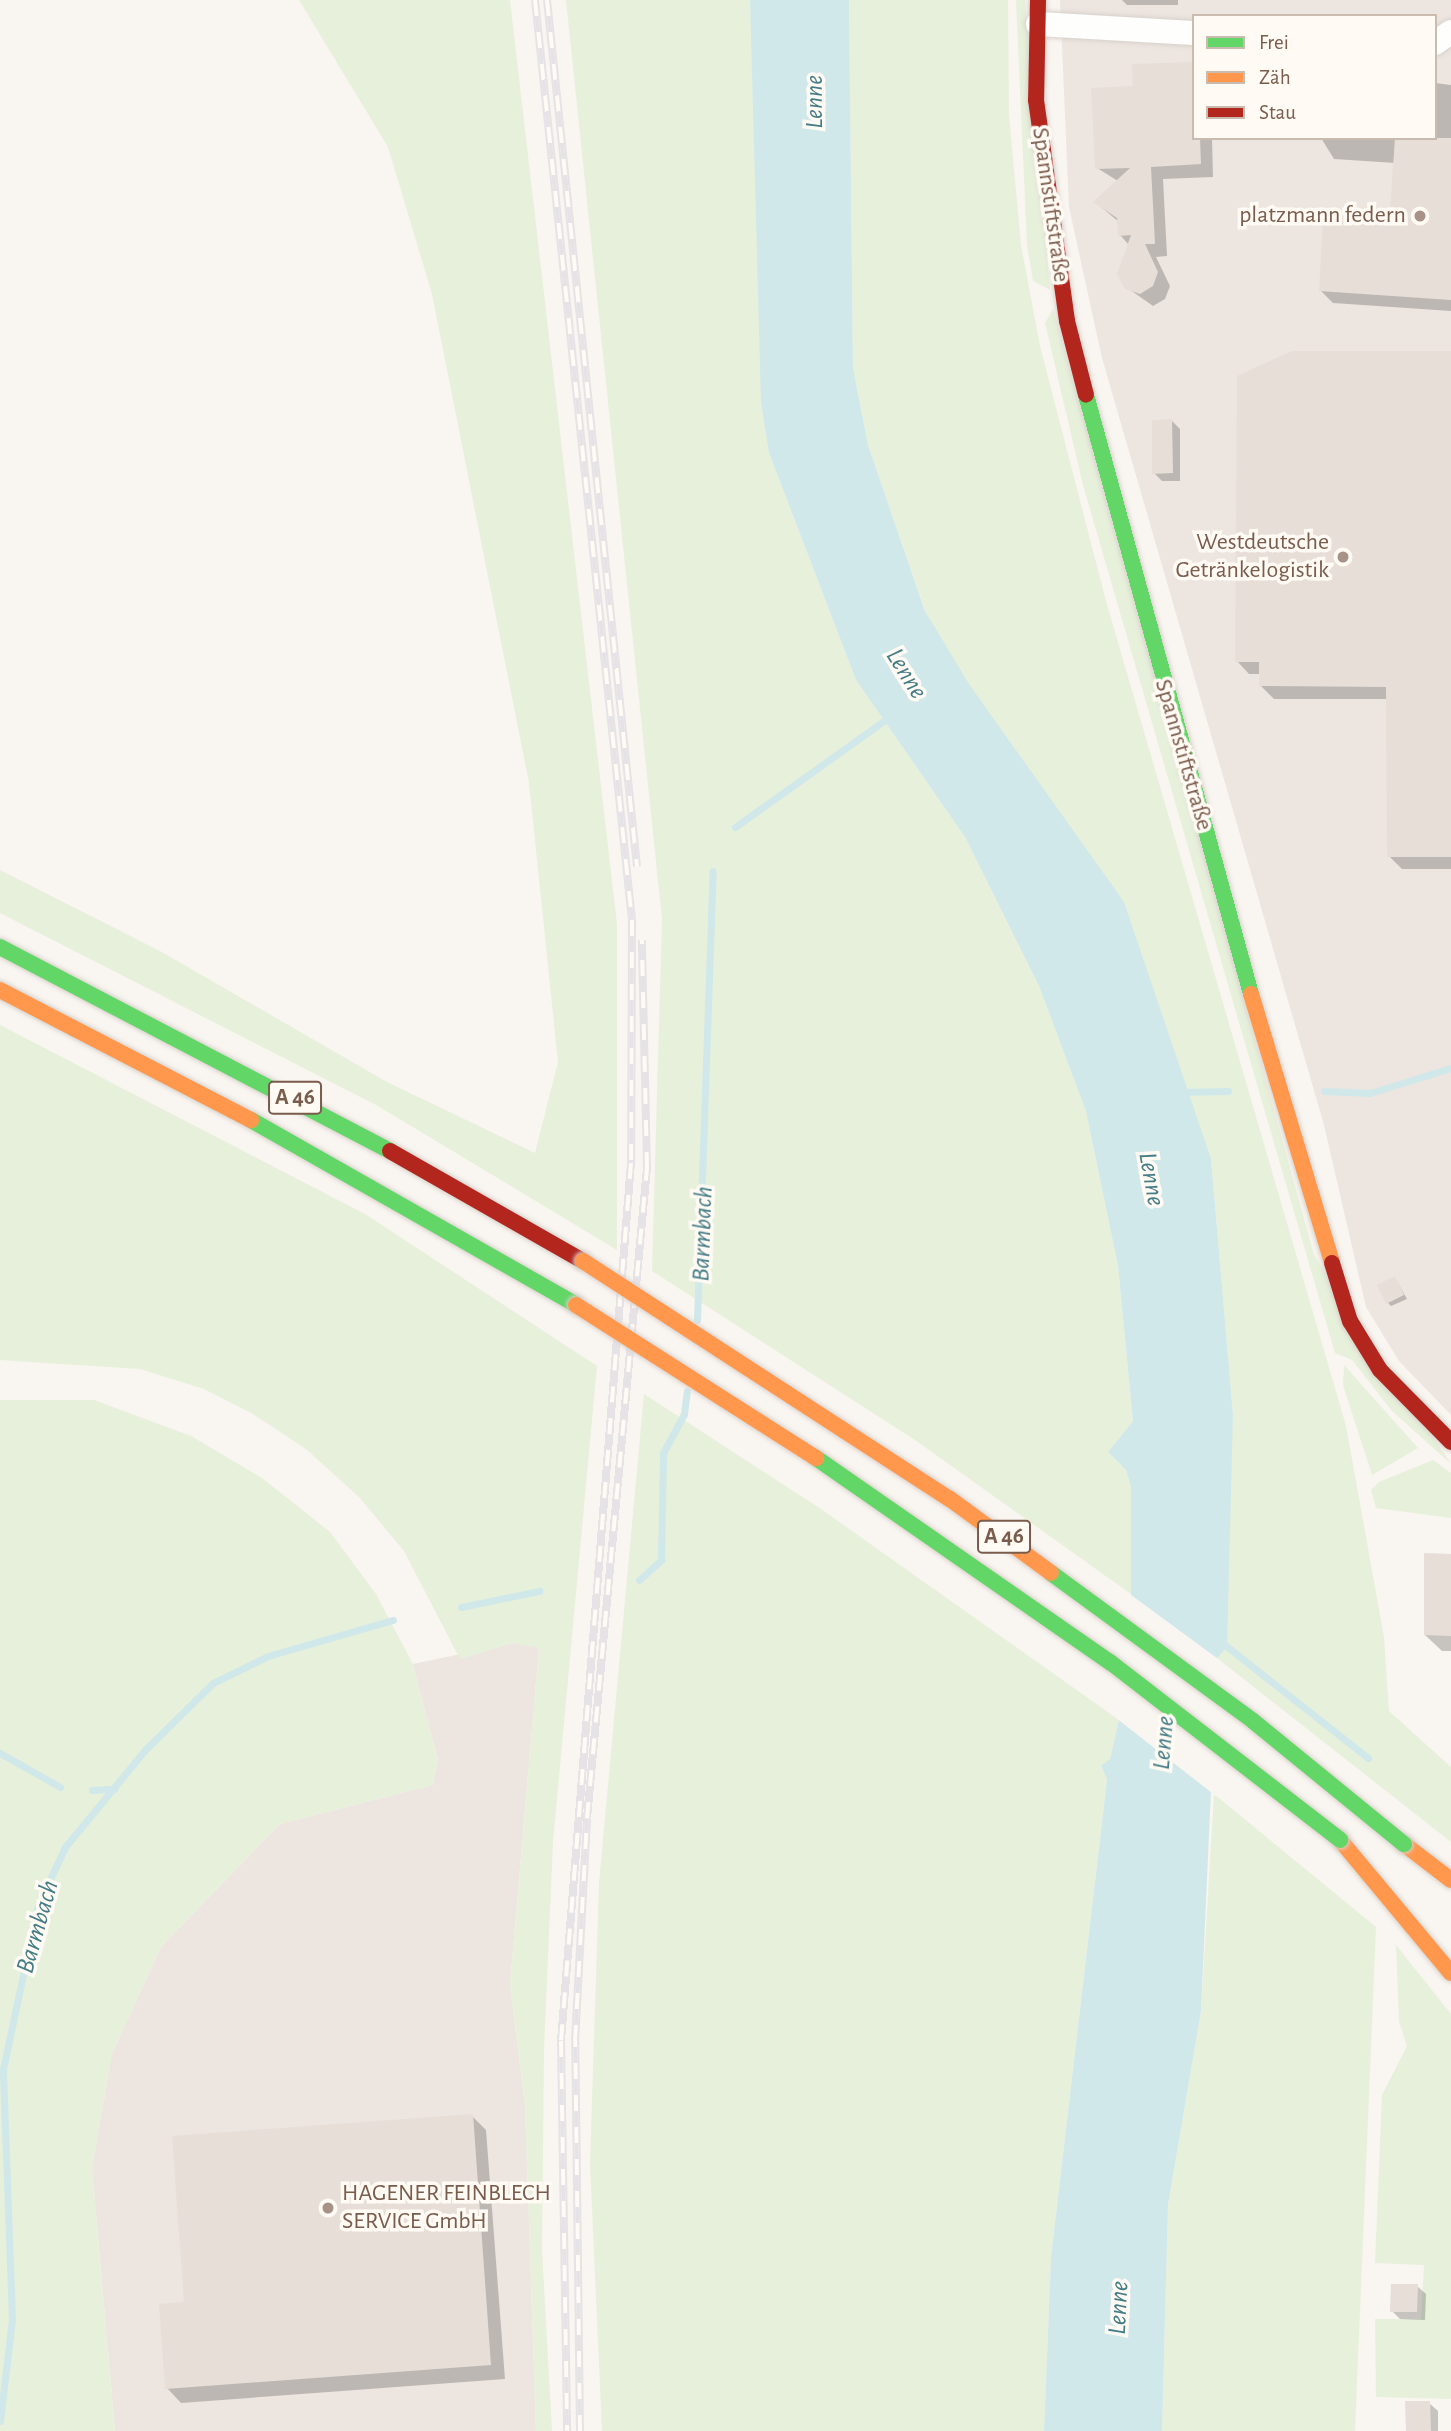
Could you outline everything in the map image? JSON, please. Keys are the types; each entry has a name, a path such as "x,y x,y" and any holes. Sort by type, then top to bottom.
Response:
{"main road":[{"name":"Spannstiftstraße","path":"1038,12 1036,100 1067,321 1132,577 1324,1250 1350,1321 1380,1370 1451,1442"},
{"name":"A 46","path":"0,947 332,1118 583,1261 950,1499 1253,1721 1451,1880"},
{"name":"A 46","path":"0,990 317,1154 576,1305 884,1501 1110,1662 1418,1903"},
{"path":"1340,1840 1398,1913 1451,1973"}],"street":[{"name":"Spannstiftstraße","path":"1038,12 1192,33"}],"shaded area":[{"path":"1060,0 1451,0 1451,1415 1399,1361 1366,1307 1324,1125 1102,358 1069,207"},
{"path":"513,1643 539,1647 510,1984 525,2105 536,2431 115,2431 92,2168 112,2054 161,1947 280,1824 433,1785 438,1761 413,1664"}],"green space":[{"path":"299,0 510,0 617,924 617,1250 378,1106 0,913 0,870 160,951 387,1082 535,1153 558,1062 529,783 432,294 388,147"},
{"path":"566,0 750,0 769,453 856,680 965,837 1039,986 1086,1110 1118,1266 1133,1421 1108,1452 1126,1470 1131,1487 1131,1594 915,1440 652,1271 662,919"},
{"path":"849,0 1008,0 1009,115 1021,245 1040,346 1106,601 1346,1426 1384,1637 1389,1711 1451,1767 1451,1842 1217,1658 1233,1414 1211,1159 925,610 868,445 853,368"},
{"path":"1016,0 1025,0 1050,290 1033,281 1027,245"},
{"path":"1053,309 1314,1255 1451,1464 1392,1411 1352,1360 1335,1353 1083,485 1045,323"},
{"path":"0,1025 365,1214 597,1366 553,1842 544,2050 542,2250 552,2431 536,2431 525,2105 510,1984 539,1648 513,1643 460,1659 404,1551 359,1497 306,1449 253,1414 204,1389 140,1369 0,1360"},
{"path":"1344,1365 1418,1448 1372,1475 1343,1385"},
{"path":"644,1394 821,1509 1119,1720 1110,1759 1101,1767 1107,1778 1051,2257 1044,2431 602,2431 590,2164 599,1883"},
{"path":"0,1400 94,1400 191,1436 262,1478 330,1532 376,1594 413,1664 438,1762 433,1785 280,1824 161,1947 112,2054 92,2168 115,2431 0,2431"},
{"path":"1433,1460 1451,1473 1451,1518 1376,1508 1371,1490 1379,1482"},
{"path":"1214,1794 1376,1927 1355,2431 1162,2431 1168,2205 1201,2011"},
{"path":"1396,1945 1451,2014 1451,2399 1376,2397 1375,2319 1421,2319 1424,2265 1375,2263 1382,2095 1407,2046 1399,2022"}],"water":[{"name":"Lenne","path":"750,0 849,0 853,368 868,445 925,611 969,684 1124,902 1211,1159 1233,1414 1227,1647 1217,1658 1201,2011 1168,2205 1162,2431 1044,2431 1051,2257 1107,1779 1101,1766 1110,1759 1119,1720 1131,1594 1131,1487 1126,1470 1108,1452 1133,1421 1118,1266 1086,1111 1039,986 965,837 856,680 769,453 761,402"}],"pier":[{"path":"1127,1592 1221,1661 1217,1797 1116,1718"}],"building":[{"path":"1192,62 1192,140 1200,140 1201,164 1151,167 1155,244 1145,244 1158,272 1153,286 1140,294 1125,289 1117,274 1131,235 1118,236 1117,218 1093,202 1130,168 1095,169 1091,88 1133,86 1132,64"},
{"name":"platzmann federn","path":"1451,138 1451,300 1319,291 1323,219 1389,223 1395,140"},
{"name":"Westdeutsche Getränkelogistik","path":"1292,351 1451,351 1451,857 1387,857 1386,687 1259,686 1259,662 1235,662 1237,376"},
{"path":"1172,419 1173,473 1152,474 1152,420"},
{"path":"1395,1276 1404,1295 1386,1304 1377,1285"},
{"path":"1424,1553 1451,1554 1451,1636 1424,1635"},
{"name":"HAGENER FEINBLECH SERVICE GmbH","path":"473,2114 491,2365 165,2389 159,2304 184,2302 172,2136"},
{"path":"1391,2284 1418,2284 1417,2312 1390,2312"},
{"path":"1405,2401 1430,2401 1431,2431 1406,2431"}],"waterway":[{"name":"Barmbach","path":"735,827 888,718"},
{"name":"Barmbach","path":"697,1320 713,871"},
{"path":"1324,1091 1370,1093 1451,1068"},
{"path":"1183,1092 1228,1091"},
{"name":"Barmbach","path":"639,1580 661,1560 663,1453 684,1414 687,1391"},
{"name":"Barmbach","path":"461,1607 539,1591"},
{"name":"Barmbach","path":"0,2421 12,2319 3,2069 38,1905 65,1847 145,1750 213,1683 268,1656 393,1620"},
{"path":"1220,1641 1368,1758"},
{"path":"0,1753 60,1787"},
{"path":"92,1790 114,1789"}],"railway":[{"path":"535,0 632,920 631,1163 561,2041 567,2431"},
{"path":"547,0 637,866"},
{"path":"580,2431 575,2041 587,1818 647,1168 642,940"}],"traffic: fast":[{"path":"1086,395 1251,994"},
{"path":"0,947 390,1151"},
{"path":"251,1120 576,1305"},
{"path":"816,1458 1110,1662 1340,1840"},
{"path":"1051,1573 1253,1721 1404,1844"}],"traffic: slow":[{"path":"0,990 251,1120"},
{"path":"1251,994 1332,1263"},
{"path":"583,1261 950,1499 1051,1573"},
{"path":"576,1305 816,1458"},
{"path":"1340,1840 1451,1973"},
{"path":"1404,1844 1451,1880"}],"traffic: jam":[{"path":"1038,0 1036,100 1067,321 1086,395"},
{"path":"390,1151 583,1261"},
{"path":"1332,1263 1350,1321 1380,1370 1451,1442"}],"place":[{"name":"platzmann federn","path":"1420,216"},
{"name":"Westdeutsche Getränkelogistik","path":"1343,557"},
{"name":"HAGENER FEINBLECH SERVICE GmbH","path":"328,2208"}]}
